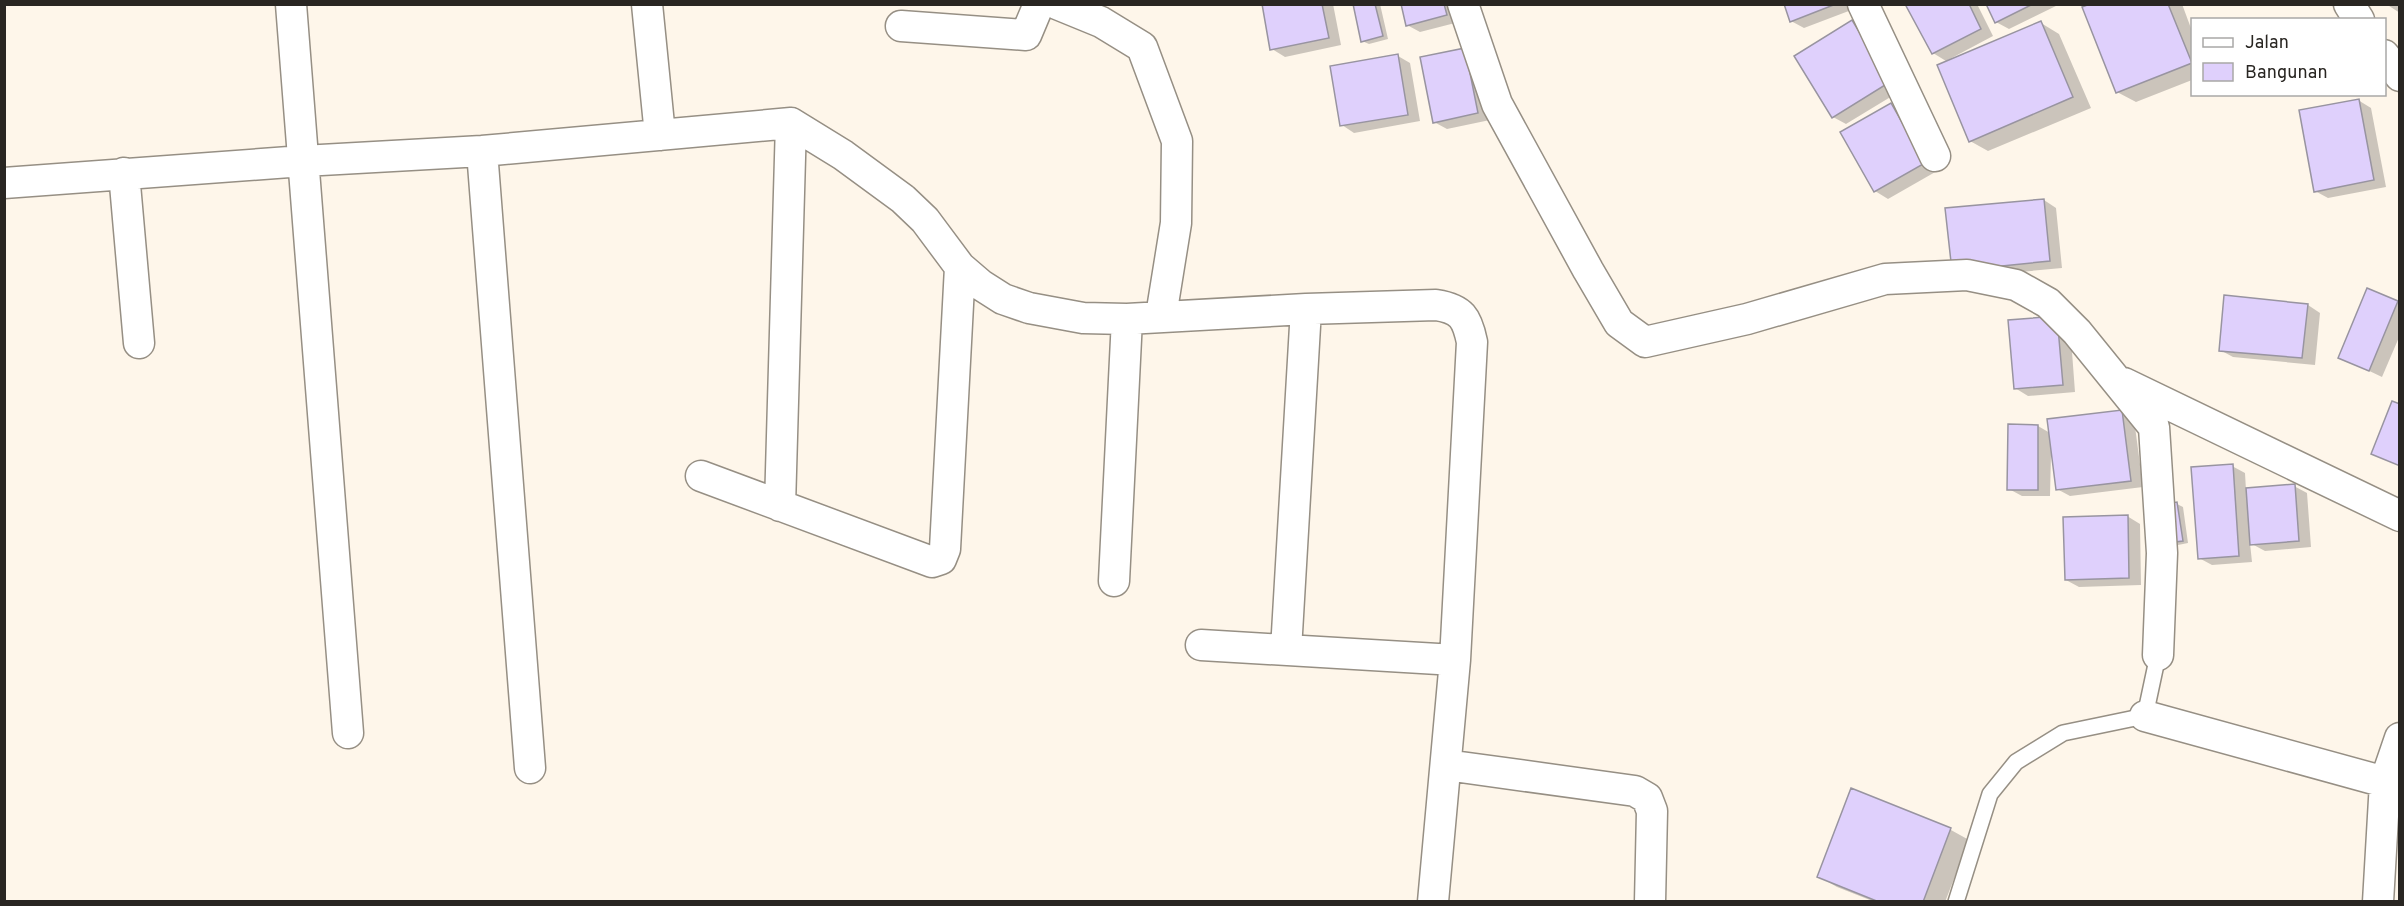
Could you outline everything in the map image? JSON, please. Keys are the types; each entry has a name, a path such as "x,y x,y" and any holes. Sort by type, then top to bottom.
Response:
{"street":[{"path":"291,4 348,733"},
{"path":"647,4 660,135"},
{"path":"901,26 1026,34 1040,4"},
{"path":"1057,4 1101,22 1142,47 1177,141 1176,223 1161,316"},
{"path":"1463,4 1497,104 1619,322 1645,342 1747,319 1885,279 1967,275 2016,285 2048,303 2077,332 2154,428 2162,554 2158,655"},
{"path":"2349,4 2359,18"},
{"path":"1870,7 1935,156"},
{"path":"2386,56 2400,76"},
{"path":"780,506 791,123"},
{"path":"4,183 303,161 482,151 791,123 843,155 903,200 925,220 960,267 981,285 1003,299 1029,308 1083,318 1436,305 1450,308 1461,314 1468,324 1472,342 1455,660 1433,902"},
{"path":"482,151 530,768"},
{"path":"124,173 139,344"},
{"path":"701,476 932,562 941,559 945,549 960,267"},
{"path":"1286,650 1306,309"},
{"path":"1113,581 1127,318"},
{"path":"2118,381 2400,516"},
{"path":"1201,645 1455,660"},
{"path":"2145,716 2385,782"},
{"path":"2378,902 2385,782 2400,738"},
{"path":"1446,765 1635,791 1647,798 1652,812 1650,902"}],"lane":[{"path":"1956,902 1990,794 2016,762 2063,733 2145,716 2158,655"}],"building":[{"path":"1262,4 1322,4 1329,38 1270,50"},
{"path":"1353,4 1375,4 1383,36 1361,42"},
{"path":"1401,4 1444,4 1447,15 1406,26"},
{"path":"1784,4 1836,4 1790,22"},
{"path":"1905,4 1969,4 1981,29 1932,54"},
{"path":"1986,4 2033,4 1995,23"},
{"path":"2090,4 2168,4 2191,63 2116,93 2082,7"},
{"path":"1852,20 1890,82 1832,118 1794,56"},
{"path":"2041,21 2073,97 1969,142 1937,65"},
{"path":"1465,48 1478,113 1433,123 1420,57"},
{"path":"1398,54 1408,115 1340,126 1330,66"},
{"path":"2359,99 2374,180 2314,192 2299,110"},
{"path":"1891,103 1925,163 1874,192 1840,132"},
{"path":"2044,199 2050,261 1952,271 1945,208"},
{"path":"2367,288 2398,301 2369,371 2338,358"},
{"path":"2224,295 2308,304 2302,358 2219,351"},
{"path":"2057,316 2063,385 2014,389 2008,320"},
{"path":"2392,401 2400,404 2400,466 2371,454"},
{"path":"2122,410 2131,481 2056,490 2047,419"},
{"path":"2008,424 2038,425 2038,490 2007,490"},
{"path":"2233,464 2239,556 2198,559 2191,467"},
{"path":"2295,484 2299,541 2250,545 2246,488"},
{"path":"2177,502 2183,541 2166,543 2159,505"},
{"path":"2128,515 2129,578 2065,580 2063,517"},
{"path":"1851,788 1951,828 1923,902 1879,902 1817,877"}]}
